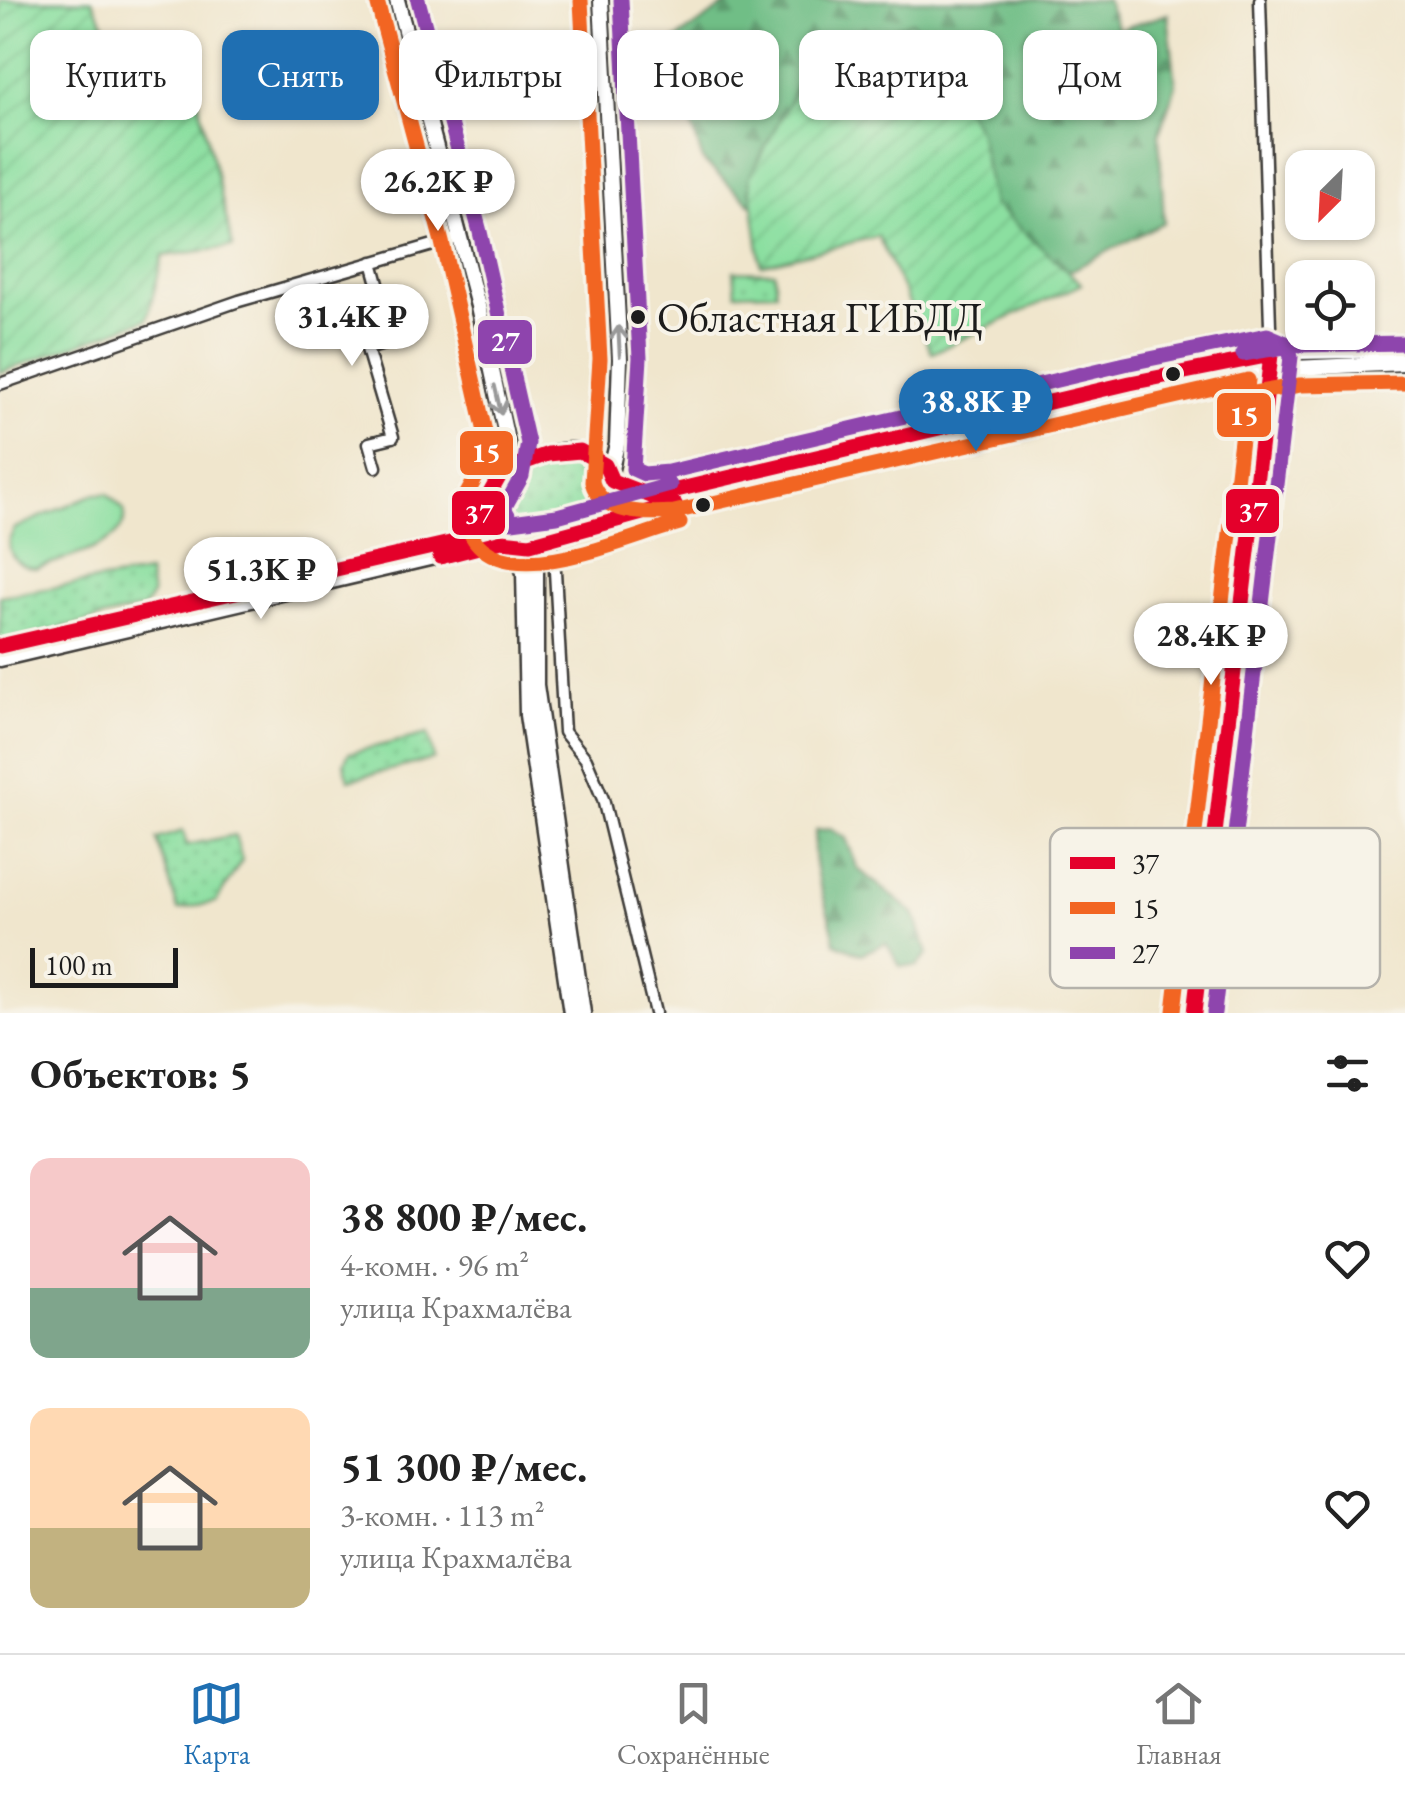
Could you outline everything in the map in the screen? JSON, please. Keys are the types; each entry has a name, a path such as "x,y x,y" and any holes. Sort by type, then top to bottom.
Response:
{"main road":[{"path":"0,646 450,543 466,536 503,470 508,444 461,236 398,0"},
{"path":"590,526 610,506 618,444 620,359 601,0"},
{"path":"503,470 576,450 596,457 611,477 640,494 671,492 1130,383 1271,362 1405,350"},
{"path":"1216,828 1271,362"},
{"path":"0,659 502,541 530,544 674,504 1271,362 1405,362"},
{"path":"482,504 492,532 518,558 524,572 527,716 571,1013"},
{"path":"560,536 536,564 536,685 553,828 583,1013"},
{"path":"1194,1013 1197,988"}],"street":[{"path":"1260,0 1271,362"},
{"path":"0,384 238,300 461,236"},
{"path":"372,262 394,341 367,349 393,438 370,443 376,467"},
{"path":"555,570 564,732 586,758 603,799 655,1013"}],"green space":[{"path":"0,0 92,0 107,30 30,30 30,120 202,120 202,115 233,247 163,256 147,319 0,373"},
{"path":"733,0 1107,0 1118,30 1168,14 1176,85 1159,133 1164,222 1072,270 1022,269 932,120 1003,120 1003,30 799,30 799,76 751,204 703,161 690,120 779,120 779,30 690,30"},
{"path":"912,21 918,30 890,30"},
{"path":"799,83 799,120 972,120 978,129 993,204 1082,284 932,353 878,236 761,265 749,178"},
{"path":"734,271 774,272 776,292 736,293"},
{"path":"573,459 594,470 601,492 597,503 562,524 523,534 502,523 497,507 498,495 505,485 530,471"},
{"path":"94,494 108,494 124,510 124,522 107,542 37,568 16,560 9,546 15,528"},
{"path":"148,573 152,595 144,608 0,643 0,596"},
{"path":"428,734 434,759 349,780 344,763 349,753"},
{"path":"830,829 846,838 858,869 914,913 928,954 917,966 900,966 886,943 861,954 835,943 814,859 816,830"},
{"path":"183,831 187,845 235,835 242,860 216,902 178,910 157,839"}],"transit line":[{"name":"27","path":"418,0 480,232 528,443 522,476 504,508 512,522 557,516 670,485"},
{"name":"27","path":"621,0 640,358 633,469 644,474 668,472 1125,364 1267,335 1288,344 1291,357 1236,828"},
{"name":"15","path":"581,1 600,359 592,482 597,493 615,507 674,512 1248,380 1195,828"},
{"name":"15","path":"378,5 442,242 488,445 484,463 463,501 471,535 490,554 518,561 550,560 586,553 680,523"},
{"name":"27","path":"1243,354 1296,345 1405,343"},
{"name":"37","path":"0,646 450,543 466,536 503,470 548,454 580,451 605,465 612,481 651,496 1130,383 1271,355 1216,828"},
{"name":"15","path":"1249,394 1300,385 1405,383"},
{"name":"37","path":"440,557 502,541 530,544 675,504"},
{"name":"15","path":"1174,1011 1177,988"},
{"name":"37","path":"1194,1013 1197,988"},
{"name":"27","path":"1214,1013 1217,988"}],"place":[{"name":"Областная ГИБДД","path":"638,317"}]}
